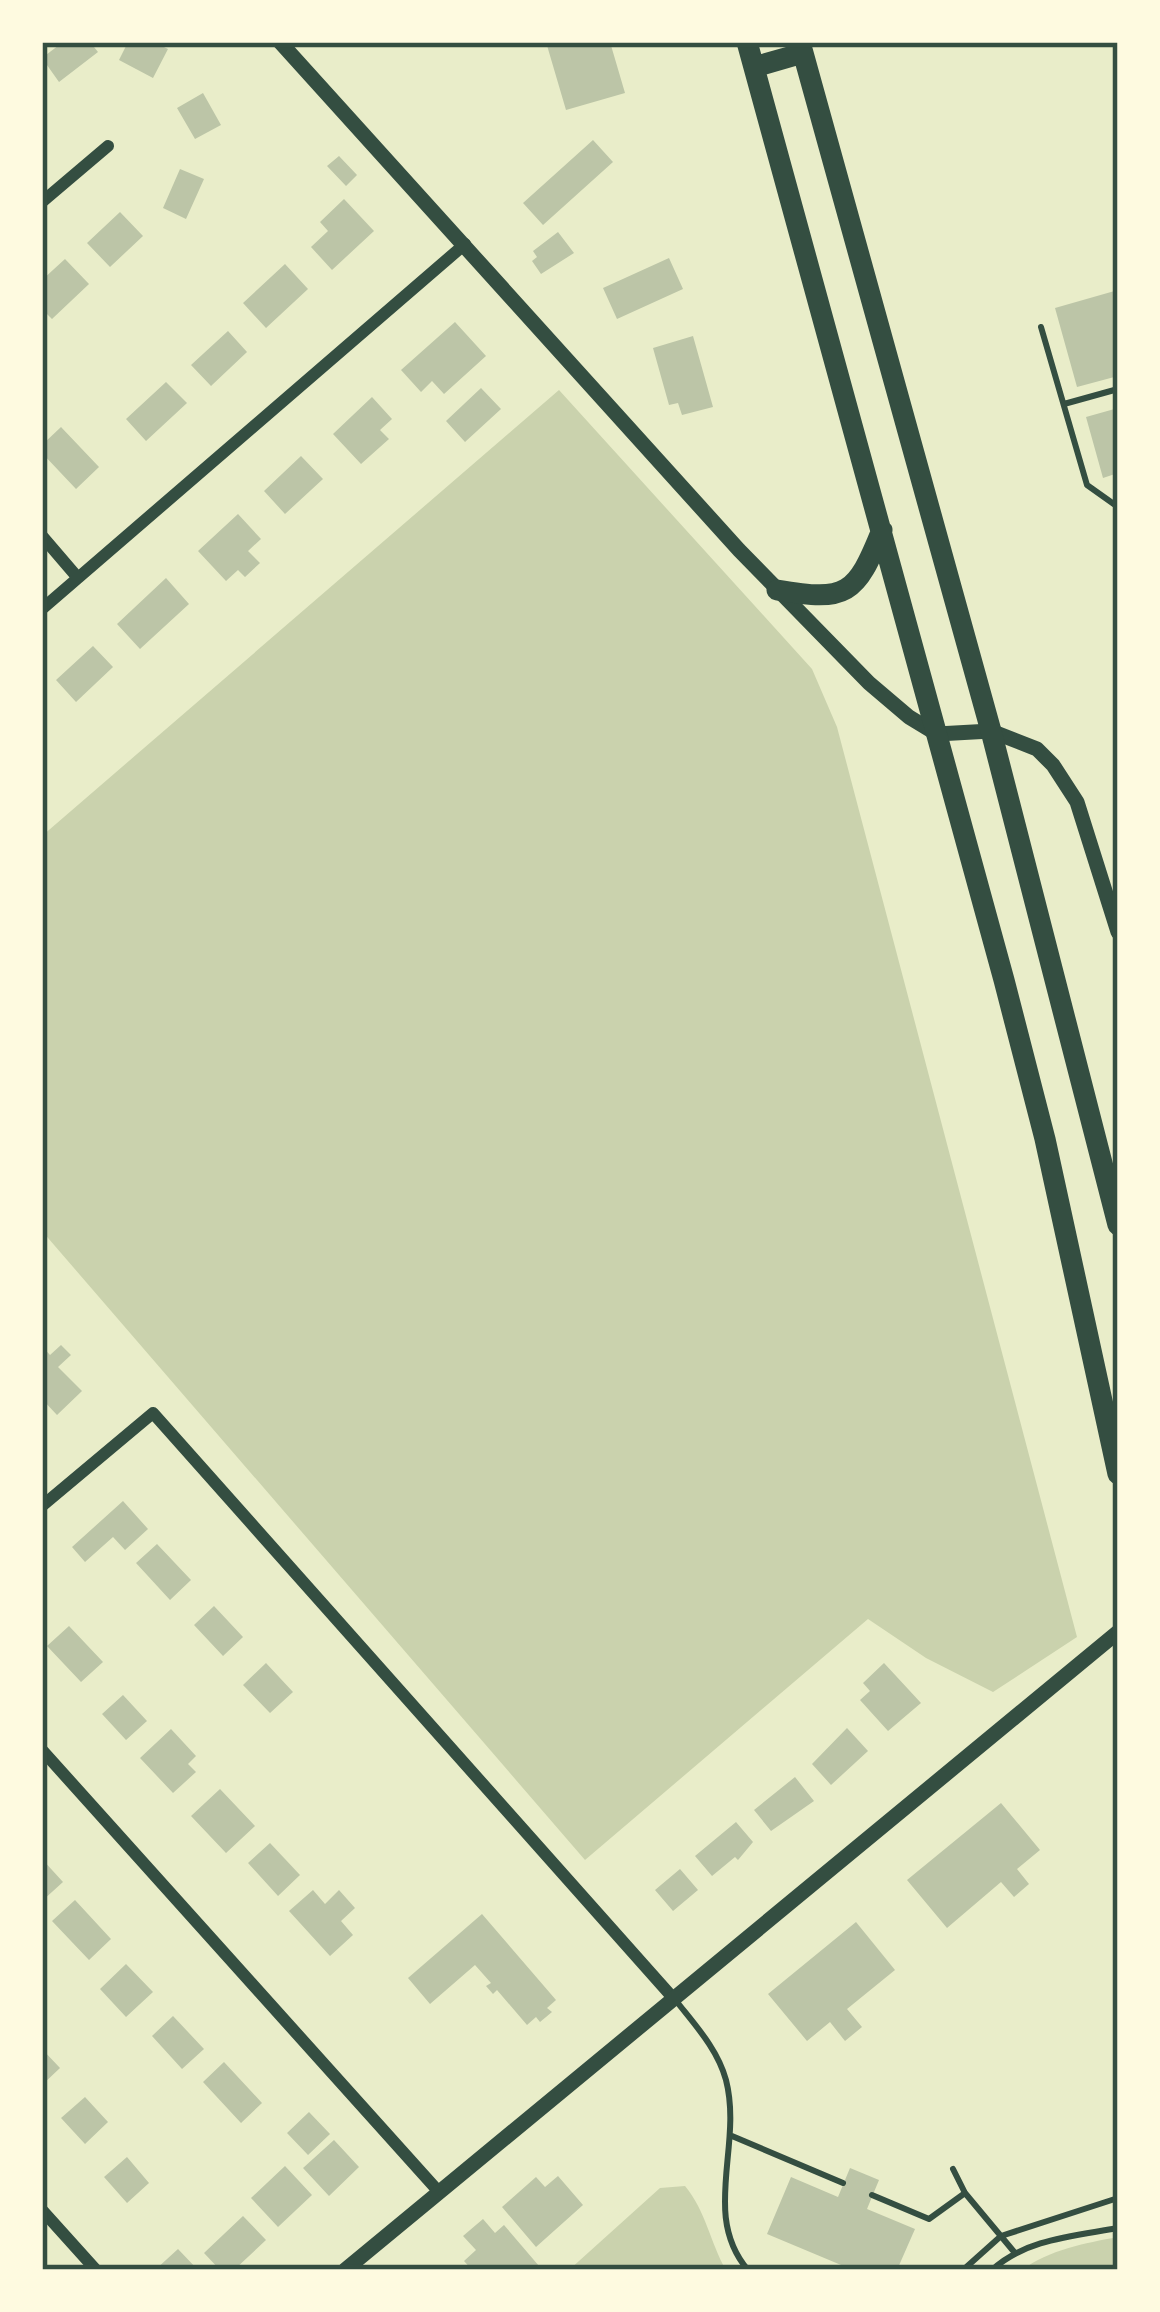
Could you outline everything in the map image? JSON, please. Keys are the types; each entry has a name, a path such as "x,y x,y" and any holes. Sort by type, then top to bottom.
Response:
{"highway":[{"path":"747,42 1045,1139 1118,1474"},
{"path":"754,67 802,48 991,731 1118,1226"},
{"path":"777,590 820,597 848,589 865,572 882,529"}],"street":[{"path":"280,42 777,590 869,683 937,734 991,731 1037,749 1068,783 1118,932"},
{"path":"42,202 108,146"},
{"path":"42,609 465,244"},
{"path":"42,536 78,578"},
{"path":"45,1498 153,1413 674,1999"},
{"path":"345,2270 1118,1632"},
{"path":"42,1750 439,2192"},
{"path":"42,2210 96,2270"}],"lane":[{"path":"1041,327 1087,484 1118,507"},
{"path":"1064,404 1118,389"},
{"path":"1104,496 1118,492"},
{"path":"674,1999 717,2056 726,2081 732,2136 725,2230 733,2252 748,2270"},
{"path":"732,2136 843,2183"},
{"path":"953,2169 965,2193 1015,2253"},
{"path":"872,2195 929,2219 965,2193"},
{"path":"963,2270 1001,2236 1118,2198"},
{"path":"992,2270 1015,2253 1043,2243 1118,2228"}],"green space":[{"path":"559,390 812,669 837,727 1077,1637 993,1692 926,1658 868,1619 585,1860 42,1231 42,836"},
{"path":"685,2186 726,2270 569,2270 660,2188"},
{"path":"1118,2237 1118,2270 1022,2270 1056,2252"}],"building":[{"path":"63,42 90,42 98,52 59,82 42,58"},
{"path":"128,42 154,42 168,49 153,78 119,60"},
{"path":"546,42 610,42 625,93 566,110"},
{"path":"203,93 221,125 195,139 177,108"},
{"path":"593,140 613,162 543,225 523,203"},
{"path":"339,156 357,175 346,186 327,166"},
{"path":"180,169 204,179 186,219 163,208"},
{"path":"344,199 374,231 332,270 311,247 328,231 320,222"},
{"path":"120,212 143,236 110,267 87,243"},
{"path":"558,232 574,253 541,274 532,261 537,257 533,251"},
{"path":"669,258 683,289 617,319 603,288"},
{"path":"65,259 89,284 52,319 42,309 42,280"},
{"path":"285,264 308,289 266,328 243,303"},
{"path":"1118,290 1118,376 1077,387 1055,308"},
{"path":"455,322 486,356 444,394 432,381 421,392 401,370"},
{"path":"228,331 247,352 211,386 191,365"},
{"path":"693,336 713,407 682,415 678,403 669,405 653,348"},
{"path":"166,382 187,403 146,441 126,419"},
{"path":"481,388 501,409 465,442 446,421"},
{"path":"372,397 392,419 380,430 389,439 361,464 333,434"},
{"path":"1118,408 1118,473 1103,478 1086,417"},
{"path":"61,427 99,467 76,489 42,453 42,445"},
{"path":"301,456 323,479 285,514 264,491"},
{"path":"238,514 261,539 248,551 260,563 245,577 238,570 226,581 198,551"},
{"path":"166,578 189,604 140,649 117,624"},
{"path":"93,646 113,667 76,702 56,680"},
{"path":"61,1345 71,1355 58,1367 82,1391 57,1415 42,1399 42,1346 50,1355"},
{"path":"123,1501 148,1529 125,1550 113,1537 85,1562 72,1547"},
{"path":"157,1544 191,1580 170,1600 136,1563"},
{"path":"214,1606 243,1637 223,1656 194,1625"},
{"path":"69,1626 103,1662 81,1682 47,1646"},
{"path":"266,1663 293,1692 270,1713 243,1685"},
{"path":"884,1663 921,1703 888,1731 860,1700 870,1691 863,1683"},
{"path":"123,1695 147,1721 126,1740 102,1714"},
{"path":"847,1728 868,1751 831,1785 812,1764"},
{"path":"171,1729 196,1756 188,1764 196,1772 173,1793 140,1758"},
{"path":"795,1777 814,1801 771,1831 754,1810"},
{"path":"220,1789 255,1826 226,1853 191,1816"},
{"path":"1001,1803 1040,1850 1017,1869 1029,1884 1014,1897 1001,1882 947,1928 907,1880"},
{"path":"736,1822 753,1842 738,1860 735,1857 712,1876 695,1856"},
{"path":"270,1843 300,1875 278,1896 248,1863"},
{"path":"42,1859 63,1882 42,1901"},
{"path":"680,1869 698,1890 673,1911 655,1890"},
{"path":"313,1890 325,1904 339,1890 355,1908 341,1921 353,1935 330,1956 289,1911"},
{"path":"75,1900 111,1939 89,1960 52,1921"},
{"path":"482,1914 556,2000 547,2008 552,2012 540,2022 536,2017 527,2025 497,1990 493,1994 486,1986 491,1983 475,1965 430,2004 408,1978"},
{"path":"856,1922 895,1970 847,2009 862,2027 845,2041 830,2022 807,2041 768,1994"},
{"path":"126,1964 153,1992 126,2017 100,1989"},
{"path":"173,2016 204,2049 182,2069 152,2036"},
{"path":"42,2049 60,2068 42,2085"},
{"path":"224,2062 262,2103 241,2123 203,2082"},
{"path":"85,2097 108,2122 85,2144 61,2118"},
{"path":"309,2112 330,2134 308,2155 287,2133"},
{"path":"334,2140 359,2167 329,2196 303,2168"},
{"path":"127,2157 149,2183 127,2203 104,2177"},
{"path":"285,2166 312,2195 278,2227 251,2198"},
{"path":"850,2168 879,2180 867,2209 915,2229 897,2270 853,2270 767,2234 791,2177 838,2197"},
{"path":"558,2176 583,2205 536,2247 502,2207 536,2177 545,2187"},
{"path":"243,2216 266,2240 234,2270 220,2270 204,2253"},
{"path":"483,2219 495,2233 504,2225 539,2266 534,2270 472,2270 464,2261 476,2250 463,2236"},
{"path":"178,2249 198,2270 155,2270"}]}
